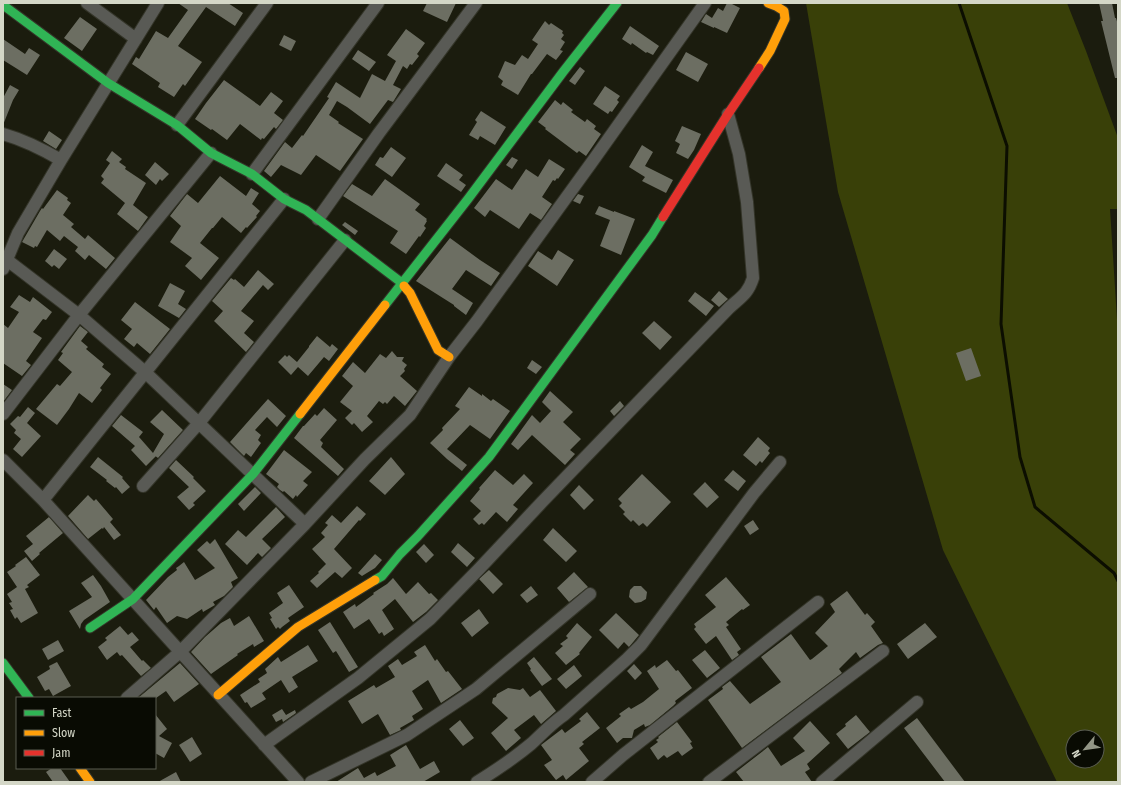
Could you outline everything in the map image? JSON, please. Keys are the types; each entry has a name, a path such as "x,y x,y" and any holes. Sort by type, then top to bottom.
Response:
{"main road":[{"path":"90,628 133,599 253,474 468,199 563,72 617,3"},
{"path":"218,695 298,628 382,576 400,554 489,457 652,235 728,114 770,51 785,19 784,11 768,3"},
{"path":"3,5 108,83 177,125 212,153 252,174 284,199 306,210 402,282 410,293 438,350 449,357"},
{"path":"3,663 28,697"},
{"path":"81,769 90,782"}],"street":[{"path":"87,3 136,39"},
{"path":"158,3 61,160 18,233 5,264 79,315 146,372 305,524"},
{"path":"177,125 267,3"},
{"path":"252,174 378,3"},
{"path":"318,219 379,133 476,3"},
{"path":"128,697 180,652 305,524 365,459 410,415 449,357 477,321 706,3"},
{"path":"264,745 358,678 430,619 480,570 542,502 728,308 750,287 753,278 747,202 739,154 728,114"},
{"path":"3,134 28,142 61,160"},
{"path":"3,414 79,315 212,153"},
{"path":"43,500 284,199"},
{"path":"143,486 199,423 345,240"},
{"path":"3,460 43,500 298,782"},
{"path":"477,782 531,743 641,645 754,493 780,462"},
{"path":"311,782 407,735 476,689 590,594"},
{"path":"592,782 623,755 818,602"},
{"path":"709,782 882,651"},
{"path":"822,782 917,702"}],"green space":[{"path":"806,3 1067,3 1118,138 1118,209 1110,209 1118,335 1118,782 1057,782 943,550 838,192"}],"building":[{"path":"178,3 228,3 243,13 235,26 206,7 178,46 202,62 185,86 183,84 174,97 158,87 160,83 132,64 136,57 139,59 156,31 168,38 188,10"},
{"path":"427,3 456,3 447,22 423,11"},
{"path":"727,3 740,8 727,33 701,22 706,14 712,18 718,8 723,11"},
{"path":"1099,3 1112,3 1118,25 1118,78 1115,78 1101,21 1103,21"},
{"path":"80,17 97,29 82,51 64,38"},
{"path":"545,21 549,25 551,23 563,31 562,33 564,35 561,39 565,42 560,50 563,51 556,60 547,54 531,74 518,95 501,85 503,81 498,77 505,61 515,65 522,55 528,59 538,44 532,40"},
{"path":"630,26 659,46 653,55 647,52 646,53 632,43 631,45 622,39"},
{"path":"406,29 425,43 417,54 419,56 412,65 410,64 407,69 403,66 393,85 401,89 393,102 388,100 370,124 337,101 329,115 339,122 338,123 363,139 340,171 316,155 301,175 281,165 271,177 264,171 285,142 292,148 302,135 303,136 329,98 327,97 336,82 360,98 372,74 385,81 396,61 387,55"},
{"path":"284,35 296,41 291,51 279,45"},
{"path":"3,39 25,54 29,48 40,55 27,75 3,60"},
{"path":"358,50 376,62 369,71 352,59"},
{"path":"686,52 708,64 698,82 676,70"},
{"path":"580,67 585,71 575,85 569,81"},
{"path":"224,80 260,106 271,92 283,101 274,113 283,120 276,129 274,127 264,139 262,138 261,140 240,124 227,140 195,119"},
{"path":"10,85 19,90 13,100 3,125 3,98"},
{"path":"605,86 620,96 617,100 619,102 612,112 610,111 608,114 593,104"},
{"path":"555,100 561,105 563,102 573,110 571,112 585,122 587,119 596,126 594,129 601,134 586,156 579,151 577,153 538,122"},
{"path":"481,111 506,127 495,145 480,136 478,140 469,135 477,122 475,120"},
{"path":"682,126 701,134 688,159 676,153 680,144 675,141"},
{"path":"49,131 62,140 56,149 43,141"},
{"path":"642,145 653,152 645,166 673,180 666,193 642,181 645,177 629,167"},
{"path":"391,147 406,158 392,177 375,165 380,157 383,158"},
{"path":"112,151 122,159 119,162 126,167 125,169 146,183 133,205 148,217 138,231 117,214 125,203 101,183 104,179 101,176 110,163 106,160"},
{"path":"512,157 518,160 512,169 506,165"},
{"path":"549,159 565,169 558,179 557,178 555,181 553,180 542,197 552,204 541,220 530,213 519,229 490,210 485,217 474,208 496,179 512,190 526,169 538,177"},
{"path":"155,162 169,174 162,181 160,179 156,185 145,175"},
{"path":"446,163 463,175 459,180 466,185 461,192 437,176"},
{"path":"220,176 246,196 251,188 259,193 252,204 260,211 256,216 257,217 241,233 222,217 212,228 200,243 219,258 201,280 185,266 192,258 170,242 181,226 170,216 187,194 198,203"},
{"path":"385,179 420,204 415,210 427,219 424,226 426,228 406,254 390,243 398,231 343,196 352,184 372,196"},
{"path":"57,190 68,198 67,200 71,203 63,215 74,224 71,227 85,239 88,235 115,258 106,269 89,255 85,260 75,251 78,247 64,236 60,241 47,230 37,247 35,246 34,248 22,242 42,208 43,209"},
{"path":"578,194 584,196 580,204 573,201"},
{"path":"599,206 635,219 621,255 600,246 610,220 595,214"},
{"path":"345,222 358,231 355,235 342,225"},
{"path":"450,238 500,273 491,286 466,270 452,289 473,303 466,315 454,305 416,281"},
{"path":"54,249 67,259 59,269 54,265 52,267 45,261"},
{"path":"558,250 574,260 557,286 528,266 538,251 552,260"},
{"path":"258,270 274,284 268,290 263,285 241,311 254,321 244,333 254,342 246,352 214,321 223,311 212,301 231,278 234,280 235,279 244,287"},
{"path":"170,283 185,291 178,304 186,309 179,318 158,306"},
{"path":"719,291 728,299 719,307 711,300"},
{"path":"695,292 714,306 706,316 688,301"},
{"path":"19,295 30,302 33,297 52,312 46,320 43,319 33,332 42,338 26,361 31,365 22,376 3,363 3,324 8,328 19,312 10,307"},
{"path":"135,302 170,329 150,354 137,343 134,347 124,339 132,329 121,320"},
{"path":"654,321 672,337 660,350 642,333"},
{"path":"80,326 88,332 81,341 88,347 86,349 104,364 102,367 111,374 100,388 102,390 92,403 79,393 57,425 36,409 57,384 60,386 72,372 58,360 63,353 61,352"},
{"path":"317,336 330,347 332,344 338,349 329,361 324,357 308,376 298,367 291,375 278,362 285,355 287,357 289,355 297,362"},
{"path":"971,348 981,376 966,381 956,353"},
{"path":"392,351 397,357 404,357 402,361 407,365 404,369 405,371 400,376 417,391 405,406 394,396 387,404 385,402 383,404 379,401 367,416 373,422 362,432 354,423 352,425 345,418 352,411 340,402 353,386 342,376 353,362 365,373 380,354 386,358"},
{"path":"532,360 542,367 536,374 527,368"},
{"path":"3,384 12,390 3,402"},
{"path":"469,387 491,401 493,399 510,411 490,439 470,425 447,449 467,465 462,471 430,443 460,409 455,406"},
{"path":"550,391 573,412 563,422 581,439 570,450 575,454 565,465 532,435 518,450 511,444 532,415 540,423 551,411 542,402"},
{"path":"268,399 286,416 277,427 267,417 255,430 261,435 258,440 261,443 251,457 246,453 244,456 230,442"},
{"path":"620,401 624,406 614,416 610,411"},
{"path":"28,407 35,413 27,423 41,436 22,457 13,449 21,439 14,433 16,430 10,424 18,416 20,417"},
{"path":"324,408 337,420 320,440 323,443 321,447 344,469 338,476 294,438 315,414 317,416"},
{"path":"162,410 183,430 158,458 156,456 146,466 131,450 135,446 112,426 121,415 143,432 139,437 153,453 164,434 150,422"},
{"path":"758,437 770,448 768,451 770,453 762,463 760,461 756,466 743,455"},
{"path":"284,450 312,472 303,481 308,485 297,497 296,495 293,499 284,491 283,492 280,490 277,487 279,484 266,474"},
{"path":"98,457 123,477 122,478 130,487 122,494 116,487 115,488 90,467"},
{"path":"391,457 405,474 385,495 369,481"},
{"path":"176,460 206,491 193,503 195,505 189,510 177,497 189,487 169,468"},
{"path":"495,470 513,485 524,474 533,483 513,505 518,509 507,522 496,512 484,525 482,523 479,525 473,519 481,511 470,501"},
{"path":"733,470 746,481 738,491 724,480"},
{"path":"642,474 671,502 647,527 643,523 639,526 633,520 631,522 623,514 625,512 619,506 622,503 618,499"},
{"path":"705,482 719,497 707,508 693,494"},
{"path":"579,485 594,500 584,510 570,495"},
{"path":"255,487 261,493 244,511 238,504"},
{"path":"88,495 94,501 96,499 113,519 110,522 121,535 114,540 104,527 88,539 68,516"},
{"path":"357,506 366,514 334,549 352,568 342,578 335,572 317,588 310,581 326,564 312,549 325,537 321,533 328,525 325,523 332,515 341,523"},
{"path":"276,507 285,517 262,539 271,548 262,557 258,553 247,565 225,544 238,530 246,537"},
{"path":"49,517 63,533 39,553 40,554 32,561 24,551 33,544 26,536"},
{"path":"753,520 759,529 750,535 744,526"},
{"path":"553,528 577,551 566,562 543,540"},
{"path":"215,539 238,578 231,582 233,587 224,596 213,602 215,605 203,612 202,609 187,619 177,616 167,623 156,607 154,610 146,600 168,577 177,570 176,568 184,562 195,580 215,568 197,550 207,541 210,544"},
{"path":"458,543 475,558 467,567 451,552"},
{"path":"424,544 434,555 426,563 416,552"},
{"path":"375,554 382,560 375,568 362,576 358,573"},
{"path":"26,557 40,575 27,585 29,587 25,589 38,613 21,623 17,617 15,619 10,610 13,609 9,603 12,602 7,594 17,587 7,572"},
{"path":"489,570 503,584 493,594 479,579"},
{"path":"574,572 588,587 569,602 557,588"},
{"path":"93,575 110,602 84,620 80,629 69,611 92,597 81,583"},
{"path":"726,577 750,605 743,610 742,609 726,622 729,625 726,627 741,649 737,652 739,655 732,660 716,636 706,644 694,629 696,627 694,624 716,607 705,595"},
{"path":"393,578 406,594 418,582 429,594 431,593 438,600 413,622 395,599 382,610 394,629 384,636 382,632 379,634 369,619 354,629 343,612 355,604 356,607"},
{"path":"289,585 304,607 288,618 290,621 280,629 278,627 276,629 270,619 272,618 269,613 283,603 277,593"},
{"path":"531,586 538,595 527,603 520,595"},
{"path":"634,586 641,586 647,592 646,599 635,603 629,597 630,590"},
{"path":"847,591 865,615 867,613 875,622 871,626 883,643 860,658 856,652 839,669 842,673 742,748 708,700 723,689 722,687 730,681 750,704 781,682 761,657 791,634 810,660 812,659 828,646 815,633 835,612 830,604"},
{"path":"479,609 489,623 472,637 461,623"},
{"path":"616,613 639,635 629,647 624,642 618,649 599,630"},
{"path":"249,616 264,641 254,647 253,644 211,674 191,652 221,623 230,618 234,626"},
{"path":"330,622 358,667 349,672 336,651 333,653 318,630"},
{"path":"577,623 592,637 579,653 580,654 566,665 555,653 563,646 560,644 568,638 566,636"},
{"path":"925,623 937,637 908,659 897,644"},
{"path":"120,626 128,635 132,632 139,640 130,647 142,661 143,660 151,668 141,676 122,655 120,656 117,652 107,660 98,647 107,640 105,638"},
{"path":"58,640 64,651 48,660 42,649"},
{"path":"308,645 318,661 292,677 298,687 289,693 281,680 262,693 266,699 251,708 247,702 245,703 240,695 260,682 258,679 267,673 265,669 278,657 281,662"},
{"path":"425,645 435,661 437,659 446,672 448,671 462,689 441,703 428,680 412,691 423,709 412,716 414,720 400,728 401,730 390,735 378,714 362,724 348,701 374,685 376,688 395,677 388,666 398,659 402,665 417,656 414,652"},
{"path":"705,650 720,668 707,678 692,660"},
{"path":"534,657 552,679 542,686 530,670 531,669 527,663"},
{"path":"667,660 676,671 678,670 692,688 675,701 676,703 673,706 650,725 645,727 644,724 634,730 632,738 623,738 617,743 606,728 621,716 619,714 629,707 631,709 643,702 659,689 647,671 655,665 656,668"},
{"path":"57,662 71,686 53,696 49,689 45,691 37,677 50,669 49,666"},
{"path":"180,663 199,684 174,702 166,691 156,698 139,697"},
{"path":"634,664 642,673 635,680 627,671"},
{"path":"574,665 582,676 566,689 557,679"},
{"path":"508,688 520,690 523,688 530,697 540,690 556,711 541,724 534,715 514,730 521,738 506,751 491,733 508,718 492,703 493,698 496,697 497,694"},
{"path":"282,709 286,715 295,710 296,713 283,722 282,719 276,722 272,715"},
{"path":"587,712 600,728 582,742 584,744 579,748 589,761 566,780 563,775 556,780 544,765 552,760 541,745 562,729 565,733 581,721 579,719"},
{"path":"156,715 167,729 159,736 172,743 164,758 156,754"},
{"path":"856,715 870,732 848,749 836,734"},
{"path":"917,718 965,782 945,782 904,728"},
{"path":"460,720 474,738 463,746 449,729"},
{"path":"810,721 830,743 807,764 810,769 805,772 812,782 744,782 736,772 768,747 781,766 805,751 793,738"},
{"path":"677,722 692,742 690,743 693,748 682,756 678,751 667,758 664,755 658,760 650,748 658,742 656,740 659,738 658,737"},
{"path":"192,737 202,754 190,762 179,745"},
{"path":"406,745 420,769 434,761 440,772 423,782 336,782 358,768 364,778 375,772 377,776 396,766 390,755"},
{"path":"50,769 61,769 70,782 53,782 46,772"},
{"path":"176,772 181,782 158,782"}],"waterway":[{"path":"959,3 1007,146 1001,324 1020,457 1035,507 1114,573 1118,581"}],"traffic: fast":[{"path":"385,305 468,199 563,72 617,3"},
{"path":"3,5 108,83 177,125 211,153 252,174 284,199 306,210 404,286"},
{"path":"375,580 382,576 400,554 489,457 652,235 663,217"},
{"path":"90,628 133,599 253,474 300,414"},
{"path":"3,663 28,697"}],"traffic: slow":[{"path":"759,68 770,51 785,19 784,11 768,3"},
{"path":"404,286 410,293 438,350 449,357"},
{"path":"300,414 385,305"},
{"path":"218,695 298,627 375,580"},
{"path":"81,769 90,782"}],"traffic: jam":[{"path":"663,217 759,68"}]}
